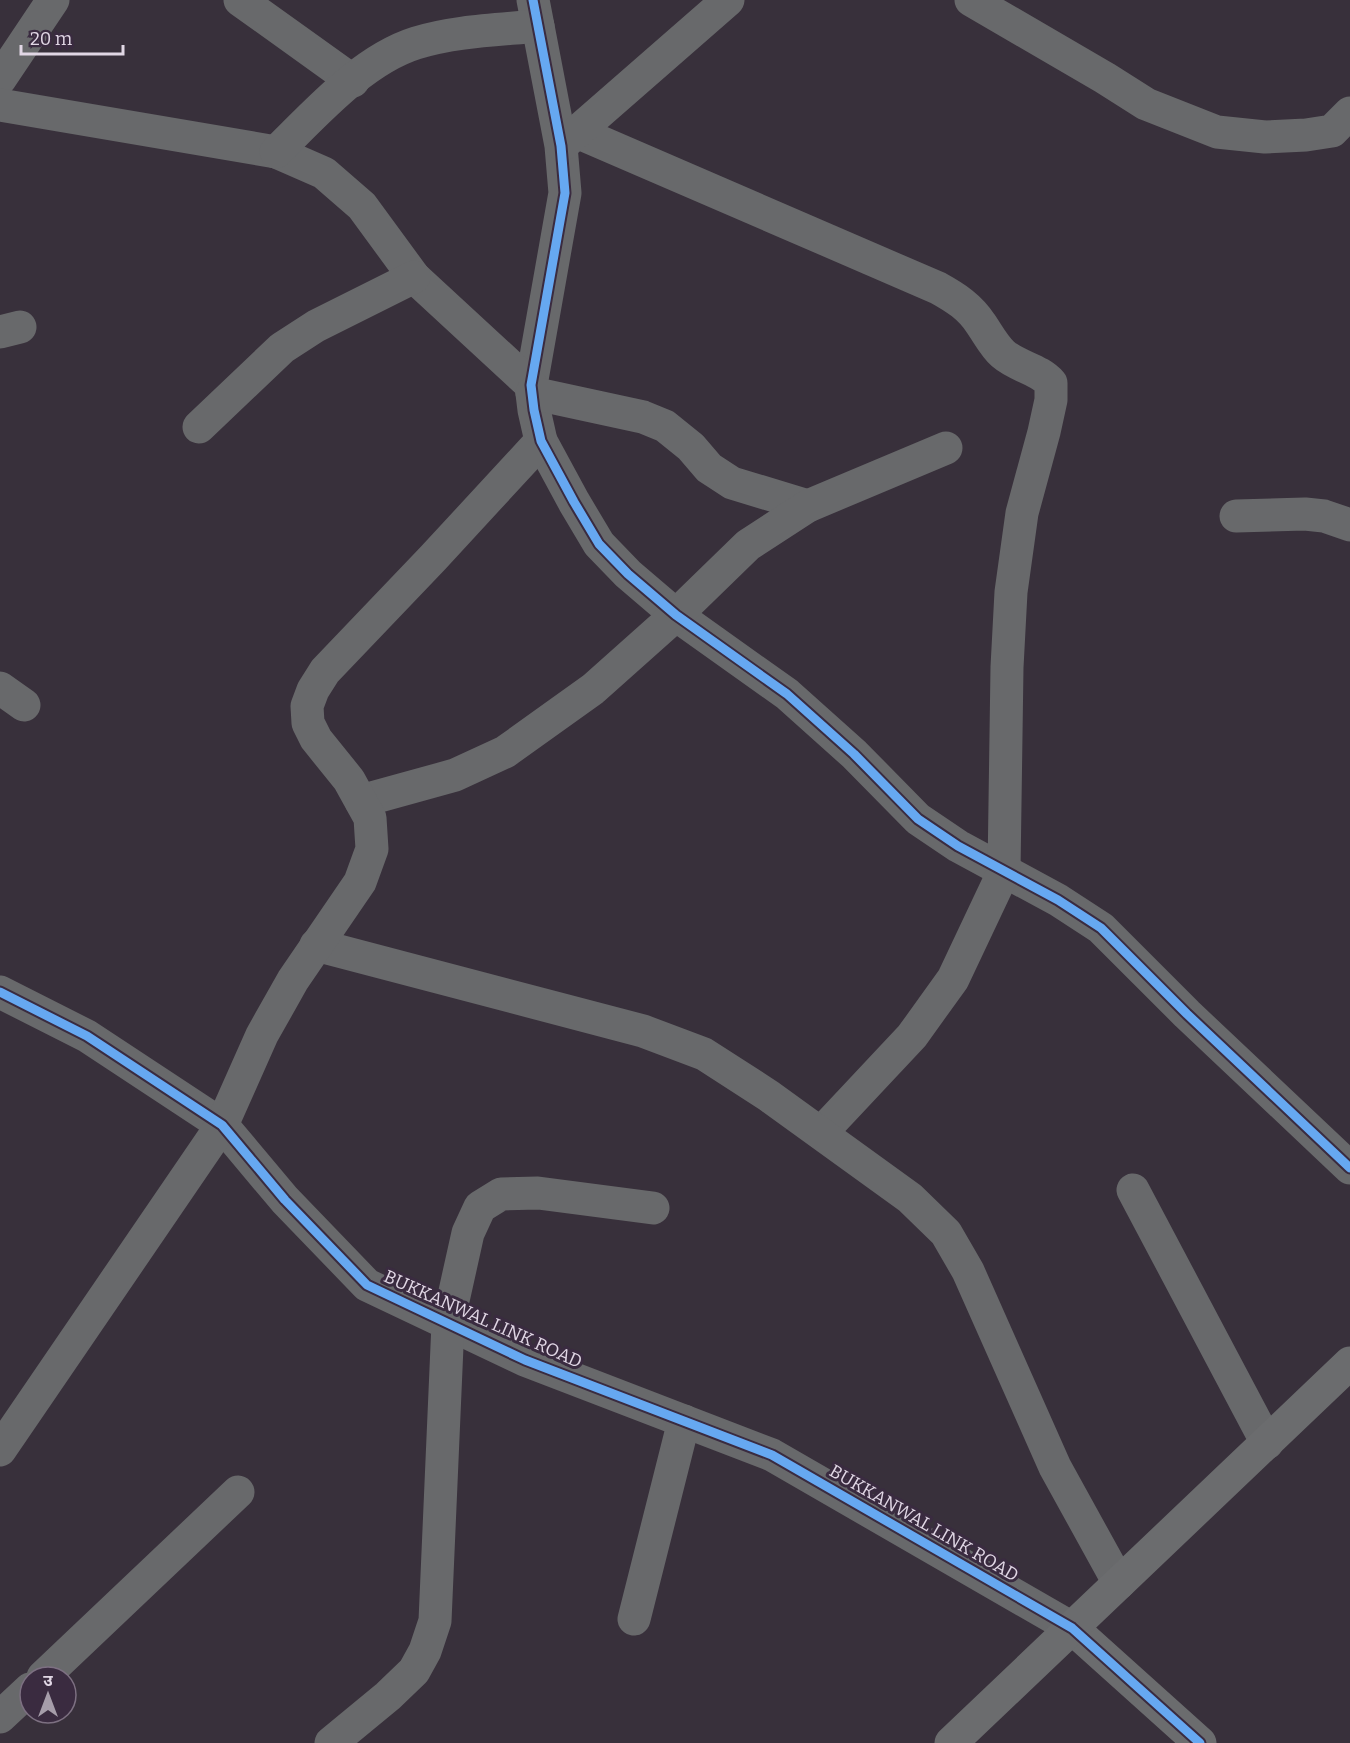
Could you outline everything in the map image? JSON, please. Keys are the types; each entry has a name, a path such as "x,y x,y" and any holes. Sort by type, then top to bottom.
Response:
{"street":[{"path":"0,79 53,0"},
{"path":"240,0 353,81"},
{"path":"569,139 728,0"},
{"path":"971,0 1146,104 1217,132 1265,137 1306,135 1332,130 1350,113"},
{"path":"276,152 329,100 375,63 414,44 536,13 569,139 565,193 532,389 534,410 542,441 599,544 628,574 676,615 787,694 854,754 918,819 957,846 1058,900 1101,928 1187,1014 1350,1168"},
{"path":"0,105 276,152 324,173 362,206 414,277 532,389 643,417 665,426 691,447 709,468 732,483 808,506"},
{"path":"569,139 938,288 962,302 980,322 1002,354 1019,366 1042,375 1051,383 1049,411 1022,513 1011,592 1007,667 1004,872 953,979 912,1036 821,1133"},
{"path":"199,427 282,348 315,326 414,277"},
{"path":"0,1450 222,1125 262,1035 293,980 360,882 372,849 370,818 349,780 315,739 308,723 307,706 313,690 325,670 542,441"},
{"path":"361,801 454,775 505,752 593,689 676,615 748,545 808,506 946,448"},
{"path":"1236,516 1305,514 1324,516 1350,525"},
{"path":"315,945 643,1031 704,1054 769,1096 910,1198 946,1233 968,1272 1055,1467 1119,1583"},
{"name":"BUKKANWAL LINK ROAD","path":"0,992 87,1036 222,1125 285,1200 367,1285 525,1360 772,1455 1072,1628"},
{"path":"1133,1190 1267,1443"},
{"path":"331,1743 388,1696 414,1671 425,1651 435,1622 448,1323 468,1233 480,1207 501,1194 538,1193 653,1208"},
{"path":"951,1743 1350,1363"},
{"path":"634,1619 684,1421"},
{"path":"56,1665 238,1492"},
{"path":"1072,1628 1200,1743"},
{"path":"0,1717 18,1700"}],"cycle path":[{"path":"533,0 561,146 565,193 531,385 534,410 541,441 599,544 628,574 676,615 787,694 854,754 918,819 958,846 1058,900 1101,928 1187,1014 1350,1168"},
{"path":"0,992 87,1036 222,1125 285,1200 367,1285 525,1360 772,1455 1072,1628 1200,1743"}]}
